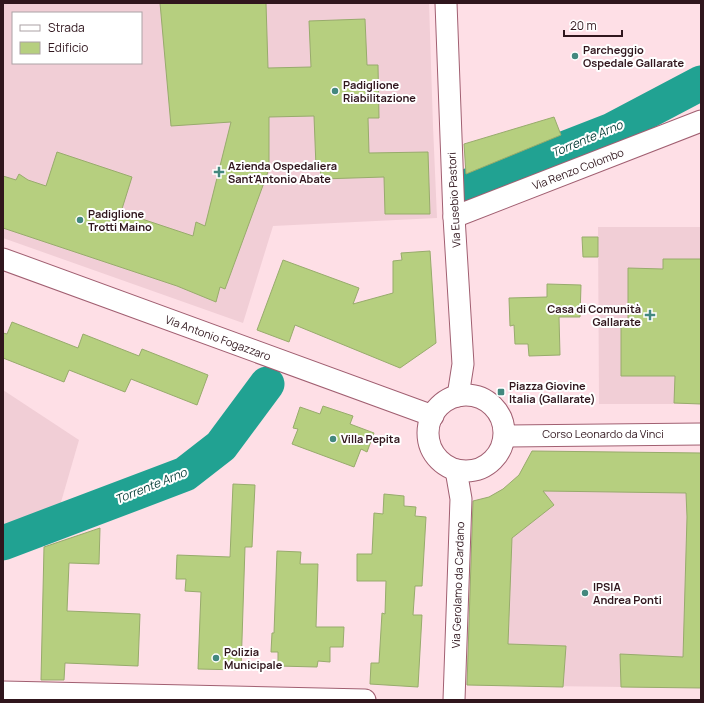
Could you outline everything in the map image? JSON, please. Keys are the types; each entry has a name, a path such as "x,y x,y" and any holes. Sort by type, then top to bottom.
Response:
{"street":[{"name":"Via Eusebio Pastori","path":"446,3 454,217 464,364 458,396"},
{"name":"Via Renzo Colombo","path":"454,217 701,121"},
{"name":"Via Antonio Fogazzaro","path":"3,259 432,416"},
{"path":"472,395 485,400 496,409 503,422 505,436 501,449 493,460 482,468 469,471 456,470 446,465 441,461 432,448 428,437 432,416 443,403 458,396 472,395"},
{"name":"Corso Leonardo da Vinci","path":"505,436 701,434"},
{"name":"Via Gerolamo da Cardano","path":"454,700 461,500 456,470"},
{"path":"3,692 365,700"}],"shaded area":[{"name":"Azienda Ospedaliera Sant'Antonio Abate","path":"3,3 429,3 437,218 273,226 243,323 3,238"},
{"name":"Casa di Comunità Gallarate","path":"598,227 701,227 701,404 599,404"},
{"path":"3,390 79,440 57,516 3,537"},
{"name":"IPSIA Andrea Ponti","path":"532,451 701,453 701,688 466,685 473,501 489,497 503,489 519,475"}],"building":[{"path":"160,3 266,3 268,68 311,67 309,21 365,19 367,65 378,65 379,118 368,118 369,153 428,152 430,214 385,214 384,177 321,179 320,167 316,167 314,116 269,117 269,169 225,289 220,287 216,302 177,286 3,228 3,176 16,180 19,174 28,180 46,186 57,152 132,177 121,212 193,236 196,222 205,226 231,122 171,126"},
{"path":"554,117 561,135 466,174 464,144"},
{"path":"582,237 598,237 598,257 583,257"},
{"path":"430,251 436,343 400,368 295,325 289,342 257,330 283,260 359,288 353,304 393,293 393,261 402,260 401,253"},
{"path":"663,259 701,259 701,404 674,403 675,376 621,376 621,324 628,324 628,268 663,269"},
{"path":"547,284 581,285 580,317 559,317 560,355 529,356 528,344 515,344 514,325 510,326 509,298 547,297"},
{"path":"12,322 78,348 83,334 139,356 142,349 208,375 197,405 131,379 125,392 69,370 64,382 3,358 3,333 7,334"},
{"name":"Villa Pepita","path":"323,406 353,416 350,424 374,433 367,452 361,449 354,467 292,444 298,429 293,428 300,407 320,414"},
{"path":"532,451 701,453 701,688 621,687 620,654 683,657 687,517 686,493 543,491 554,505 512,538 508,644 566,646 563,687 467,685 473,501 489,497 503,489 519,475"},
{"path":"233,484 255,485 252,547 245,547 241,670 198,669 201,592 185,591 186,579 176,579 177,555 230,557"},
{"path":"384,494 404,496 404,506 416,507 415,516 426,517 422,586 415,586 413,615 422,615 418,687 370,684 371,663 379,663 382,613 385,614 386,581 357,581 357,554 372,554 374,513 383,514"},
{"path":"100,528 99,564 69,563 67,611 140,614 138,666 65,663 64,680 41,680 44,547"},
{"path":"277,551 301,552 300,564 318,564 316,627 344,627 343,647 330,647 330,662 318,661 317,667 278,666 278,652 271,652 272,633 274,633"}],"waterway":[{"name":"Torrente Arno","path":"468,186 612,130 701,83"},
{"name":"Torrente Arno","path":"3,543 185,474 221,446 267,384"}],"place":[{"name":"Parcheggio Ospedale Gallarate","path":"575,56"},
{"name":"Padiglione Riabilitazione","path":"335,91"},
{"name":"Azienda Ospedaliera Sant'Antonio Abate","path":"219,172"},
{"name":"Padiglione Trotti Maino","path":"80,220"},
{"name":"Casa di Comunità Gallarate","path":"650,315"},
{"name":"Piazza Giovine Italia (Gallarate)","path":"501,392"},
{"name":"Villa Pepita","path":"333,439"},
{"name":"IPSIA Andrea Ponti","path":"585,593"},
{"name":"Polizia Municipale","path":"216,658"}]}
